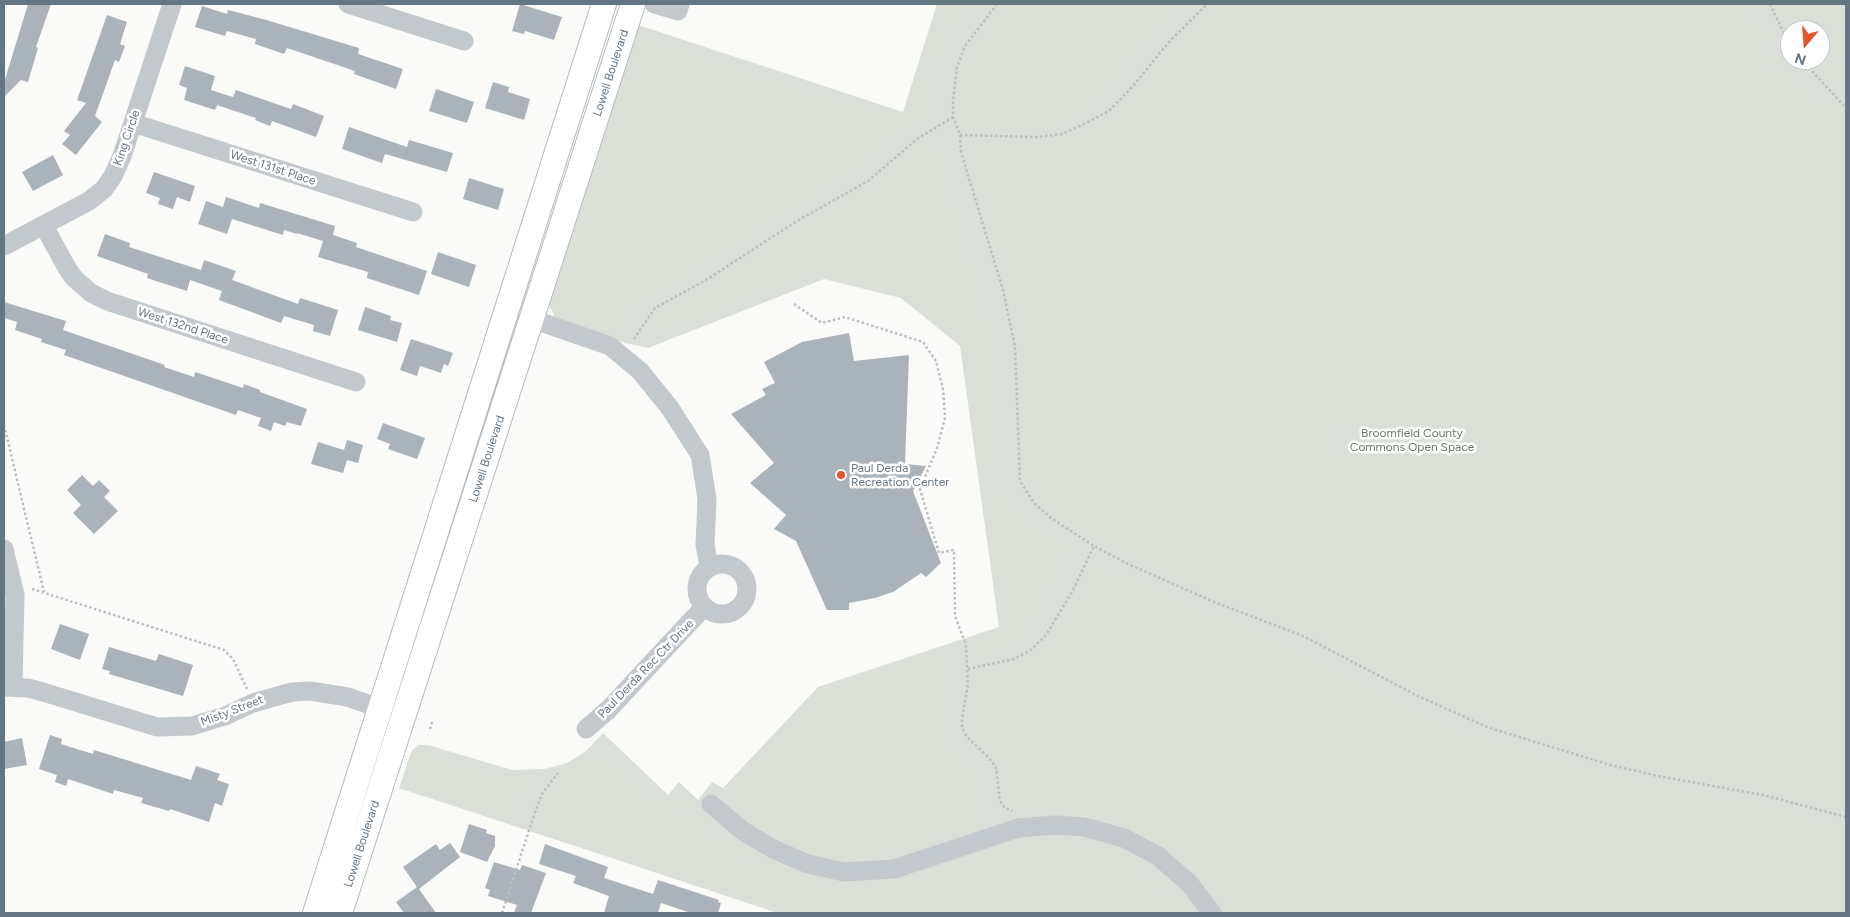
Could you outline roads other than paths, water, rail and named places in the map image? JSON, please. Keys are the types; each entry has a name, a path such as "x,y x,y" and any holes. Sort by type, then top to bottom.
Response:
{"main road":[{"name":"Lowell Boulevard","path":"340,913 391,713 542,201 604,4"},
{"name":"Lowell Boulevard","path":"315,913 391,713 532,319 633,4"},
{"path":"532,319 525,317 519,311 518,302 538,238 542,201"}],"street":[{"name":"King Circle","path":"4,246 89,202 104,189 113,176 122,156 172,4"},
{"path":"348,4 464,41"},
{"path":"654,4 678,11 680,4"},
{"name":"West 131st Place","path":"133,123 412,212"},
{"name":"West 132nd Place","path":"44,226 74,278 99,297 356,382"},
{"path":"532,319 610,346 640,371 670,408 700,455 707,499 706,545 709,566"},
{"path":"4,549 13,584 16,609 8,687"},
{"path":"725,564 740,571 747,586 746,595 738,609 720,614 704,607 699,601 697,585 704,571 709,566 725,564"},
{"name":"Paul Derda Rec Ctr Drive","path":"586,729 609,709 704,607"},
{"name":"Misty Street","path":"8,687 43,692 139,723 174,728 209,722 253,702 292,692 310,691 339,695 391,713"},
{"path":"711,804 743,831 773,850 808,864 844,872 894,869 991,836 1026,827 1066,825 1102,831 1136,843 1167,863 1189,883 1212,913"}],"place":[{"name":"Paul Derda Recreation Center","path":"841,475"}],"park label":[{"name":"Broomfield County Commons Open Space","path":"1412,440"}]}
